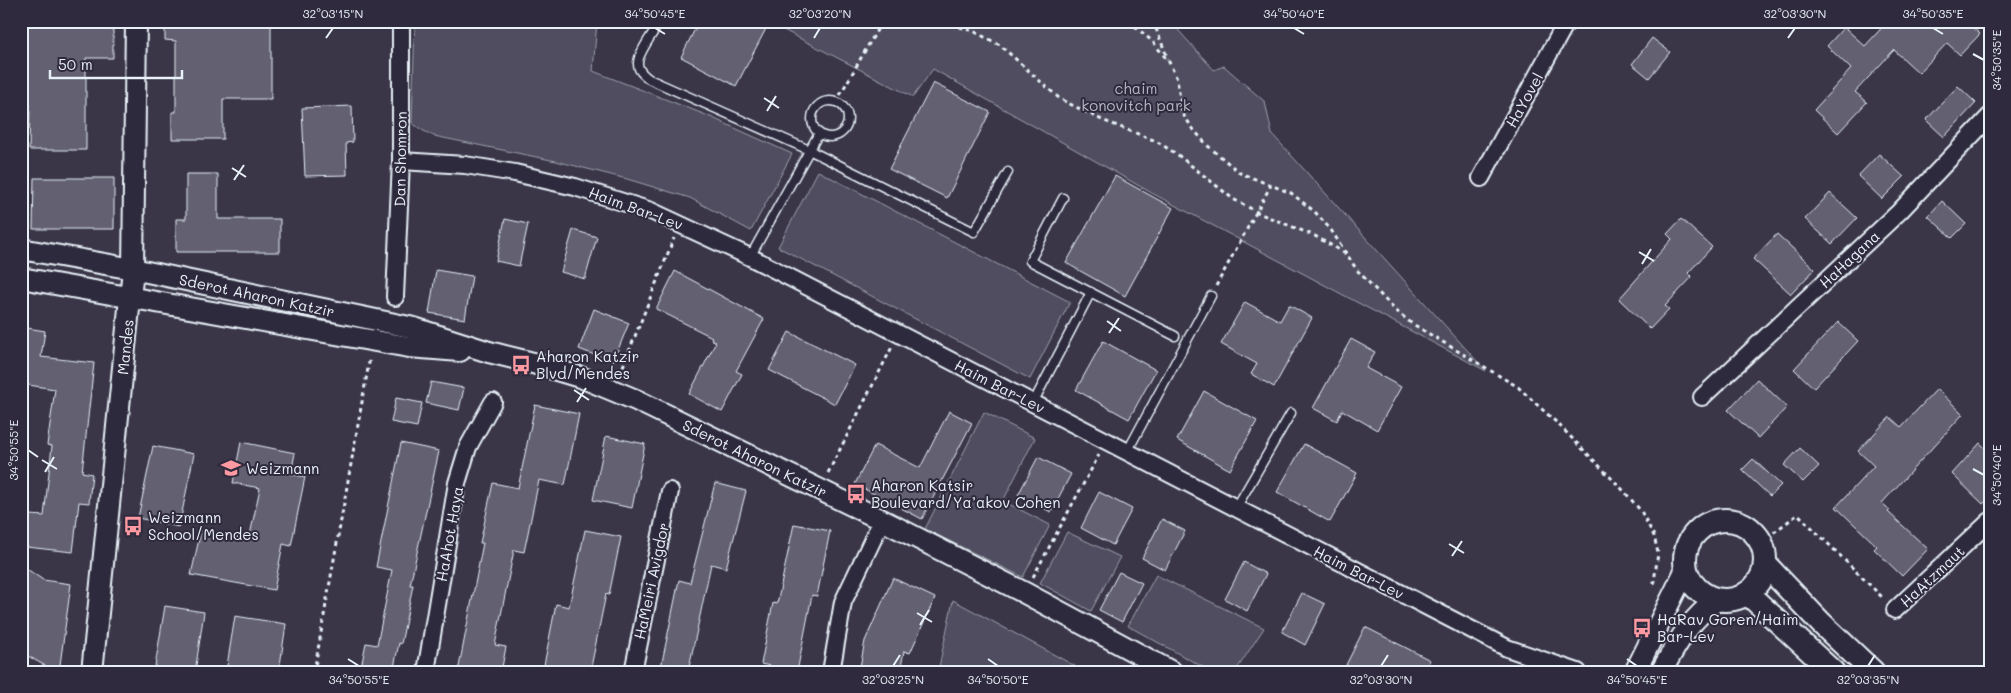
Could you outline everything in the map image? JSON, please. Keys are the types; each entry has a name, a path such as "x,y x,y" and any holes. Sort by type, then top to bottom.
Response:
{"main road":[{"path":"1726,520 1744,524 1754,532 1761,542 1764,564 1762,576 1756,586 1738,598 1718,600 1700,592 1694,585 1686,569 1685,559 1690,541 1697,531 1708,524 1726,520"},
{"path":"1764,564 1814,616 1873,672"},
{"path":"1747,593 1833,672"}],"street":[{"name":"Mandes","path":"92,672 133,268 136,21"},
{"name":"Dan Shomron","path":"395,296 401,161 400,21"},
{"name":"HaYovel","path":"1481,178 1567,21"},
{"name":"HaHagana","path":"1702,397 1899,212 1990,116"},
{"name":"Haim Bar-Lev","path":"401,161 465,164 515,173 614,198 680,223 750,257 1506,648 1578,672"},
{"name":"Sderot Aharon Katzir","path":"21,249 133,268 414,328 489,352 583,378 613,390 882,520 1025,593 1172,672"},
{"name":"Sderot Aharon Katzir","path":"21,278 409,347 489,352"},
{"name":"HaAhot Haya","path":"426,672 457,483 468,448 493,402"},
{"name":"HaMeiri Avigdor","path":"633,672 670,491"},
{"path":"831,672 842,602 882,520"},
{"name":"HaAtzmaut","path":"1895,610 1990,521"},
{"path":"1635,672 1686,569"},
{"path":"1662,672 1680,638 1701,612 1718,600"}],"lane":[{"path":"660,21 639,57 638,64 641,72 663,85 809,150 974,232 1008,172"},
{"path":"825,101 836,102 841,104 848,119 844,130 835,136 829,137 819,133 812,124 812,118 816,107 825,101"},
{"path":"750,257 819,133"},
{"path":"1063,198 1030,261 1175,336"},
{"path":"1033,403 1091,292"},
{"path":"1127,452 1211,296"},
{"path":"1236,508 1291,413"}],"path":[{"path":"836,102 882,21"},
{"path":"920,21 951,24 975,32 1000,45 1060,98 1102,120 1156,141 1178,155 1233,199 1256,212 1315,236 1348,255"},
{"path":"1129,21 1146,36 1169,62"},
{"path":"1153,21 1177,79 1182,113 1194,130 1240,173 1291,194 1315,212 1331,230 1357,270 1394,309 1411,323 1495,372 1536,402 1616,483 1641,512 1654,536 1658,553 1654,582 1674,594"},
{"path":"1221,278 1271,185"},
{"path":"613,390 680,223"},
{"path":"819,489 899,334"},
{"path":"314,672 373,341"},
{"path":"1025,593 1106,441"},
{"path":"1761,542 1798,514 1895,610"}],"green space":[{"path":"415,21 597,21 593,71 706,115 792,154 751,231 690,198 627,179 556,161 434,136 412,123"},
{"name":"chaim konovitch park","path":"774,21 1170,21 1214,70 1224,66 1265,102 1272,134 1486,371 1150,192 933,69 913,97 772,24"},
{"path":"818,171 1070,302 1030,379 778,247"},
{"path":"984,412 1035,438 1003,501 1050,525 1023,577 925,529"},
{"path":"1067,532 1120,557 1091,611 1040,583"},
{"path":"1156,575 1264,628 1235,672 1212,672 1128,626"},
{"path":"953,600 1075,666 1075,672 938,672"}],"building":[{"path":"165,21 271,21 271,99 223,99 223,139 172,139 172,112 176,112 176,41 165,40"},
{"path":"699,21 770,21 736,86 681,57"},
{"path":"1888,21 1966,21 1980,34 1960,55 1947,43 1919,73 1894,50 1855,92 1867,102 1838,133 1814,110 1851,69 1827,46 1844,27 1865,46"},
{"path":"21,24 113,24 113,58 86,58 86,150 29,150 30,104 21,104"},
{"path":"1652,38 1670,52 1649,78 1632,64"},
{"path":"933,83 990,112 947,198 889,169"},
{"path":"1958,86 1976,103 1944,137 1926,120"},
{"path":"352,106 353,142 346,143 347,175 305,176 302,108"},
{"path":"1879,154 1904,177 1882,199 1858,176"},
{"path":"186,174 218,174 218,219 280,219 280,252 176,252 176,219 186,219"},
{"path":"1115,176 1173,208 1125,296 1066,263"},
{"path":"34,178 114,178 114,229 33,229"},
{"path":"1830,193 1857,218 1832,244 1805,219"},
{"path":"1942,201 1966,224 1952,238 1928,216"},
{"path":"505,219 528,224 519,266 496,261"},
{"path":"1681,219 1712,247 1688,273 1692,277 1665,306 1669,309 1650,329 1619,299 1672,239 1667,234"},
{"path":"573,230 597,237 585,279 561,272"},
{"path":"1777,234 1815,269 1791,294 1753,259"},
{"path":"436,270 472,276 465,319 429,313"},
{"path":"675,271 764,319 736,371 742,374 722,412 689,394 716,342 711,339 712,337 656,309"},
{"path":"1245,302 1280,321 1289,305 1312,318 1274,387 1251,374 1257,364 1221,344"},
{"path":"594,309 629,323 613,362 579,349"},
{"path":"1838,322 1858,341 1814,388 1794,369"},
{"path":"21,327 45,331 41,357 94,363 82,472 92,474 89,503 79,502 73,552 26,547 30,515 44,516 52,446 47,445 55,389 21,384"},
{"path":"789,332 855,365 835,404 769,370"},
{"path":"1351,339 1375,352 1366,368 1401,387 1377,430 1342,410 1337,421 1313,408"},
{"path":"1103,341 1156,370 1129,419 1076,390"},
{"path":"1757,379 1787,407 1758,438 1728,410"},
{"path":"431,382 464,388 459,410 426,403"},
{"path":"1937,389 1963,414 1882,503 1890,510 1888,512 1928,549 1902,576 1874,549 1877,546 1836,507 1874,466 1858,451 1890,417 1901,427"},
{"path":"1204,391 1257,421 1230,470 1177,440"},
{"path":"396,398 422,403 417,427 391,422"},
{"path":"535,405 579,414 565,485 539,480 524,552 514,550 495,645 506,647 501,672 458,672 483,543 480,543 493,483 518,488"},
{"path":"949,411 972,423 922,519 855,484 875,445 920,468"},
{"path":"606,436 645,444 632,508 593,500"},
{"path":"241,442 295,453 291,474 305,477 291,546 283,544 274,590 191,575 201,530 249,540 260,488 233,483"},
{"path":"401,443 439,451 410,585 413,585 401,644 399,643 393,672 360,672 366,643 377,645 392,570 376,567"},
{"path":"1980,443 1990,453 1990,497 1983,504 1952,474"},
{"path":"1304,444 1357,473 1330,522 1277,492"},
{"path":"153,446 194,454 179,527 138,518"},
{"path":"1800,448 1819,466 1803,482 1784,465"},
{"path":"1038,457 1071,474 1051,512 1018,495"},
{"path":"1753,459 1781,485 1770,496 1742,470"},
{"path":"715,483 746,491 726,568 711,564 688,672 660,672 679,580 690,583"},
{"path":"1099,492 1132,509 1113,545 1081,528"},
{"path":"1162,519 1185,531 1165,570 1142,558"},
{"path":"794,524 830,531 817,596 812,595 797,672 761,664 773,603 777,604"},
{"path":"585,530 621,537 609,595 606,594 590,672 579,672 544,665 556,604 569,607"},
{"path":"1244,562 1266,574 1247,611 1225,599"},
{"path":"21,565 43,580 71,584 59,672 21,652"},
{"path":"1119,572 1142,583 1122,622 1099,610"},
{"path":"893,578 935,598 910,653 904,651 900,672 859,672 865,641"},
{"path":"1302,593 1325,604 1305,645 1282,632"},
{"path":"165,606 204,612 195,672 154,672"},
{"path":"235,616 286,624 279,672 226,672"},
{"path":"1365,627 1430,660 1424,672 1358,672 1346,665"}],"place":[{"name":"Aharon Katzir Blvd/Mendes","path":"521,365"},
{"name":"Weizmann","path":"231,468"},
{"name":"Aharon Katsir Boulevard/Ya’akov Cohen","path":"856,494"},
{"name":"Weizmann School/Mendes","path":"133,526"},
{"name":"HaRav Goren/Haim Bar-Lev","path":"1642,628"}]}
